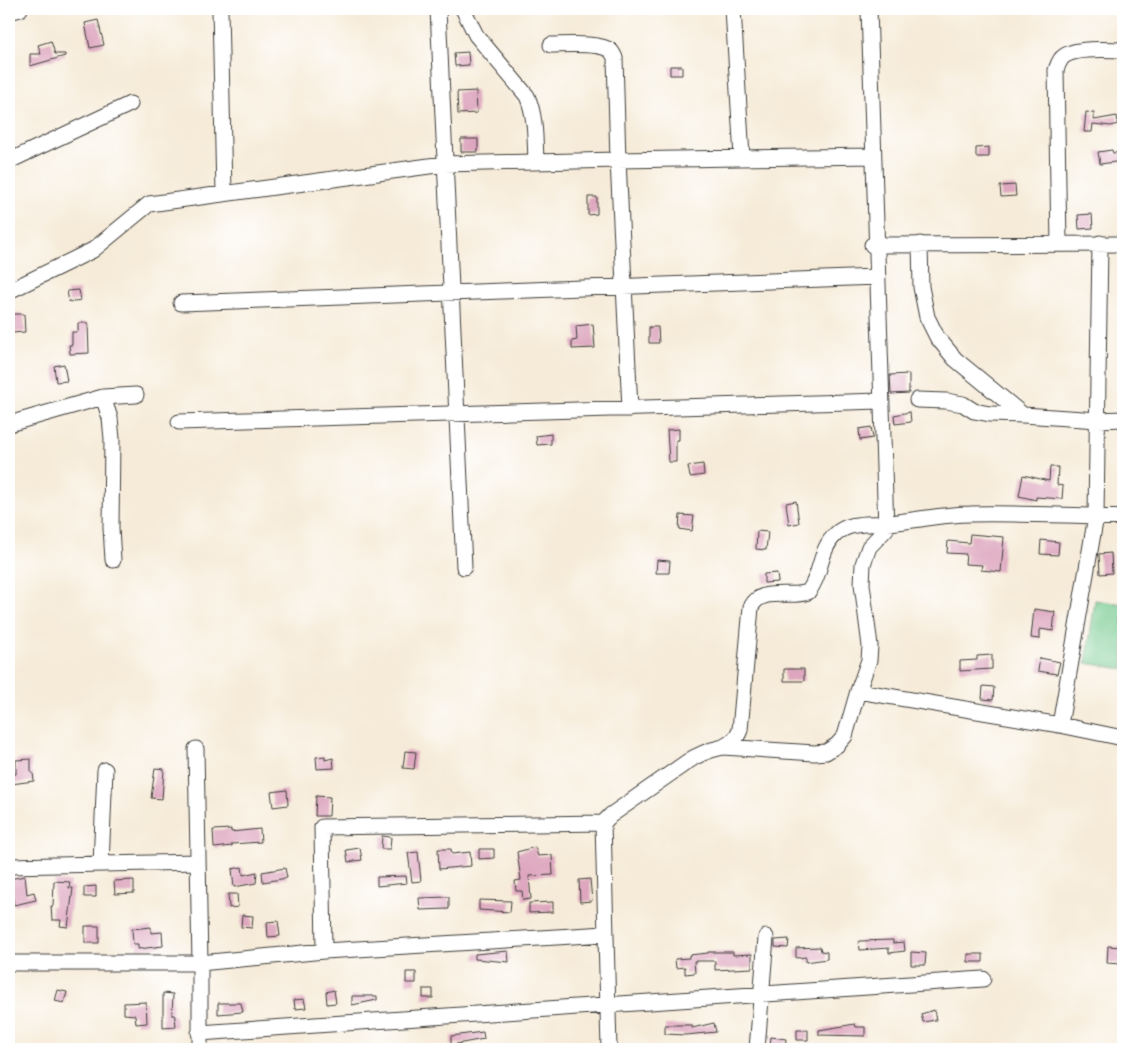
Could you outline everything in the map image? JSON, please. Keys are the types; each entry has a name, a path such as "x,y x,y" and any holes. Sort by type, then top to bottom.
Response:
{"street":[{"path":"9,12 20,9"},
{"path":"220,9 224,193"},
{"path":"438,9 464,567"},
{"path":"463,9 476,35 528,96 534,117 536,162"},
{"path":"733,9 742,157"},
{"path":"609,1049 603,824 611,815 698,755 711,749 723,747 814,753 826,752 837,745 845,736 869,660 870,646 862,584 865,556 869,547 886,529 886,524 877,277 874,245 869,9"},
{"path":"551,45 572,44 604,48 611,52 615,58 630,409"},
{"path":"1059,244 1056,70 1061,58 1069,53 1123,50"},
{"path":"9,161 130,104"},
{"path":"9,290 93,250 149,204 444,164 873,156"},
{"path":"1060,725 1096,516 1100,243"},
{"path":"920,244 922,294 927,317 937,337 955,359 1023,415"},
{"path":"874,245 1123,244"},
{"path":"180,303 877,277"},
{"path":"9,424 103,397 136,395"},
{"path":"103,397 110,418 112,439 113,560"},
{"path":"917,400 946,401 963,404 974,411 990,414 1098,420 1123,419"},
{"path":"179,422 881,401"},
{"path":"723,747 732,743 740,730 751,607 754,601 763,595 808,592 816,576 825,548 837,533 845,528 853,525 886,524 947,516 990,514 1123,518"},
{"path":"858,691 1060,725 1123,738"},
{"path":"196,749 200,1049"},
{"path":"101,864 105,770"},
{"path":"324,951 322,827 603,824"},
{"path":"9,866 198,862"},
{"path":"9,963 200,963 324,951 606,934"},
{"path":"756,1049 766,937"},
{"path":"200,1033 983,979"}],"green space":[{"path":"1095,600 1123,604 1123,669 1086,663"}],"building":[{"path":"98,20 104,45 90,48 85,23"},
{"path":"51,41 55,54 65,54 65,56 30,66 30,54 41,54 38,45"},
{"path":"468,52 469,65 455,66 454,53"},
{"path":"670,66 682,66 682,75 670,75"},
{"path":"476,91 477,113 458,114 457,92"},
{"path":"1086,112 1094,113 1094,120 1117,116 1118,124 1111,126 1093,124 1092,132 1084,132"},
{"path":"461,139 478,139 478,152 461,152"},
{"path":"989,147 989,157 976,157 976,148"},
{"path":"1112,150 1113,153 1123,152 1123,161 1100,164 1098,152"},
{"path":"1015,185 1016,196 1001,197 1000,186"},
{"path":"588,197 597,197 597,214 588,215"},
{"path":"1092,214 1093,228 1079,229 1078,215"},
{"path":"79,290 81,300 69,302 67,291"},
{"path":"11,314 24,314 25,332 12,333"},
{"path":"78,323 88,323 89,353 70,354 69,345 72,345 72,332 78,332"},
{"path":"593,324 595,348 572,349 572,341 577,340 576,326"},
{"path":"649,327 658,327 659,343 649,343"},
{"path":"64,364 67,381 56,382 54,366"},
{"path":"909,374 909,393 891,394 890,375"},
{"path":"910,412 911,422 895,424 894,415"},
{"path":"871,427 873,438 860,440 859,429"},
{"path":"679,429 679,440 676,440 676,462 669,462 667,430"},
{"path":"551,434 551,444 537,445 536,436"},
{"path":"703,464 704,475 690,477 688,466"},
{"path":"1050,467 1058,467 1057,485 1063,486 1062,499 1036,497 1036,500 1019,496 1023,475 1049,481"},
{"path":"796,501 799,523 789,525 786,503"},
{"path":"680,515 694,516 692,531 679,529"},
{"path":"757,531 768,532 766,550 756,549"},
{"path":"970,534 1004,537 1001,572 981,570 982,565 965,564 966,554 947,553 948,541 969,543"},
{"path":"1041,540 1059,542 1058,555 1040,554"},
{"path":"1111,553 1112,573 1100,574 1099,554"},
{"path":"657,560 670,561 669,573 656,573"},
{"path":"777,573 778,582 764,583 764,574"},
{"path":"1034,609 1055,612 1053,631 1040,629 1040,639 1031,638"},
{"path":"992,655 992,669 960,671 960,661 977,660 977,656"},
{"path":"1040,658 1060,662 1057,674 1038,671"},
{"path":"784,669 804,669 804,681 784,681"},
{"path":"983,686 994,687 993,700 982,699"},
{"path":"405,751 416,752 414,769 403,768"},
{"path":"325,756 325,760 333,758 334,768 317,769 316,757"},
{"path":"31,759 31,773 33,773 34,781 11,784 10,775 16,774 16,760"},
{"path":"155,768 164,769 162,799 151,798"},
{"path":"287,790 288,805 273,807 271,792"},
{"path":"316,796 330,797 329,816 315,816"},
{"path":"231,829 231,832 260,829 261,842 232,844 232,846 214,848 213,830"},
{"path":"382,836 391,837 390,849 381,849"},
{"path":"535,847 538,856 552,855 553,875 529,876 531,899 523,900 522,891 516,891 515,881 521,880 517,852"},
{"path":"360,848 362,860 348,862 346,850"},
{"path":"438,849 451,849 452,854 470,852 471,866 439,869"},
{"path":"479,849 494,849 494,858 479,859"},
{"path":"418,852 421,881 412,882 408,853"},
{"path":"242,867 243,875 257,872 256,883 234,887 232,869"},
{"path":"285,868 287,878 263,882 262,872"},
{"path":"25,876 27,894 34,892 36,900 14,905 9,879"},
{"path":"406,876 407,883 377,886 377,877"},
{"path":"590,879 592,901 580,902 579,880"},
{"path":"134,880 134,893 115,894 114,881"},
{"path":"54,881 70,882 69,888 73,888 68,927 60,926 61,920 52,920 51,906 53,906"},
{"path":"96,886 96,897 84,897 84,887"},
{"path":"228,894 237,894 238,907 229,908"},
{"path":"449,897 449,909 420,910 419,898"},
{"path":"479,900 511,901 510,912 479,910"},
{"path":"553,902 553,912 529,913 529,903"},
{"path":"242,915 253,916 252,928 241,927"},
{"path":"278,921 280,936 268,937 267,922"},
{"path":"85,926 99,926 99,943 85,943"},
{"path":"151,927 151,933 162,932 163,946 138,949 138,944 133,944 132,929"},
{"path":"789,939 788,948 775,947 775,940"},
{"path":"893,940 893,943 904,942 905,951 889,953 889,948 860,950 859,941"},
{"path":"1108,946 1121,947 1119,955 1122,956 1121,964 1107,963"},
{"path":"820,947 821,951 827,952 827,959 806,962 806,957 796,958 796,948"},
{"path":"508,951 509,962 475,959 475,954"},
{"path":"708,952 733,952 733,955 752,954 752,968 715,970 715,961 694,961 695,973 685,974 685,967 676,968 675,959 689,958 689,955"},
{"path":"911,952 926,953 925,965 911,965"},
{"path":"968,954 983,954 983,962 968,962"},
{"path":"406,972 416,972 416,983 406,983"},
{"path":"423,989 433,989 433,998 423,998"},
{"path":"58,990 67,992 64,1003 55,1001"},
{"path":"334,990 336,1003 327,1004 326,992"},
{"path":"163,993 173,994 172,1015 175,1015 176,1027 163,1028"},
{"path":"352,996 377,996 377,1000 352,1005"},
{"path":"304,999 306,1008 295,1009 294,1000"},
{"path":"146,1002 147,1023 136,1024 135,1015 124,1014 124,1003"},
{"path":"218,1003 241,1003 243,1012 218,1014"},
{"path":"934,1010 936,1020 923,1022 921,1014"},
{"path":"714,1023 716,1032 686,1035 665,1034 665,1025 692,1025 692,1028"},
{"path":"855,1024 856,1027 865,1027 865,1036 819,1035 819,1030"},
{"path":"797,1030 808,1030 808,1040 797,1040"},
{"path":"483,1032 484,1039 451,1045 451,1036"},
{"path":"771,1037 786,1039 785,1047 770,1046"}]}
